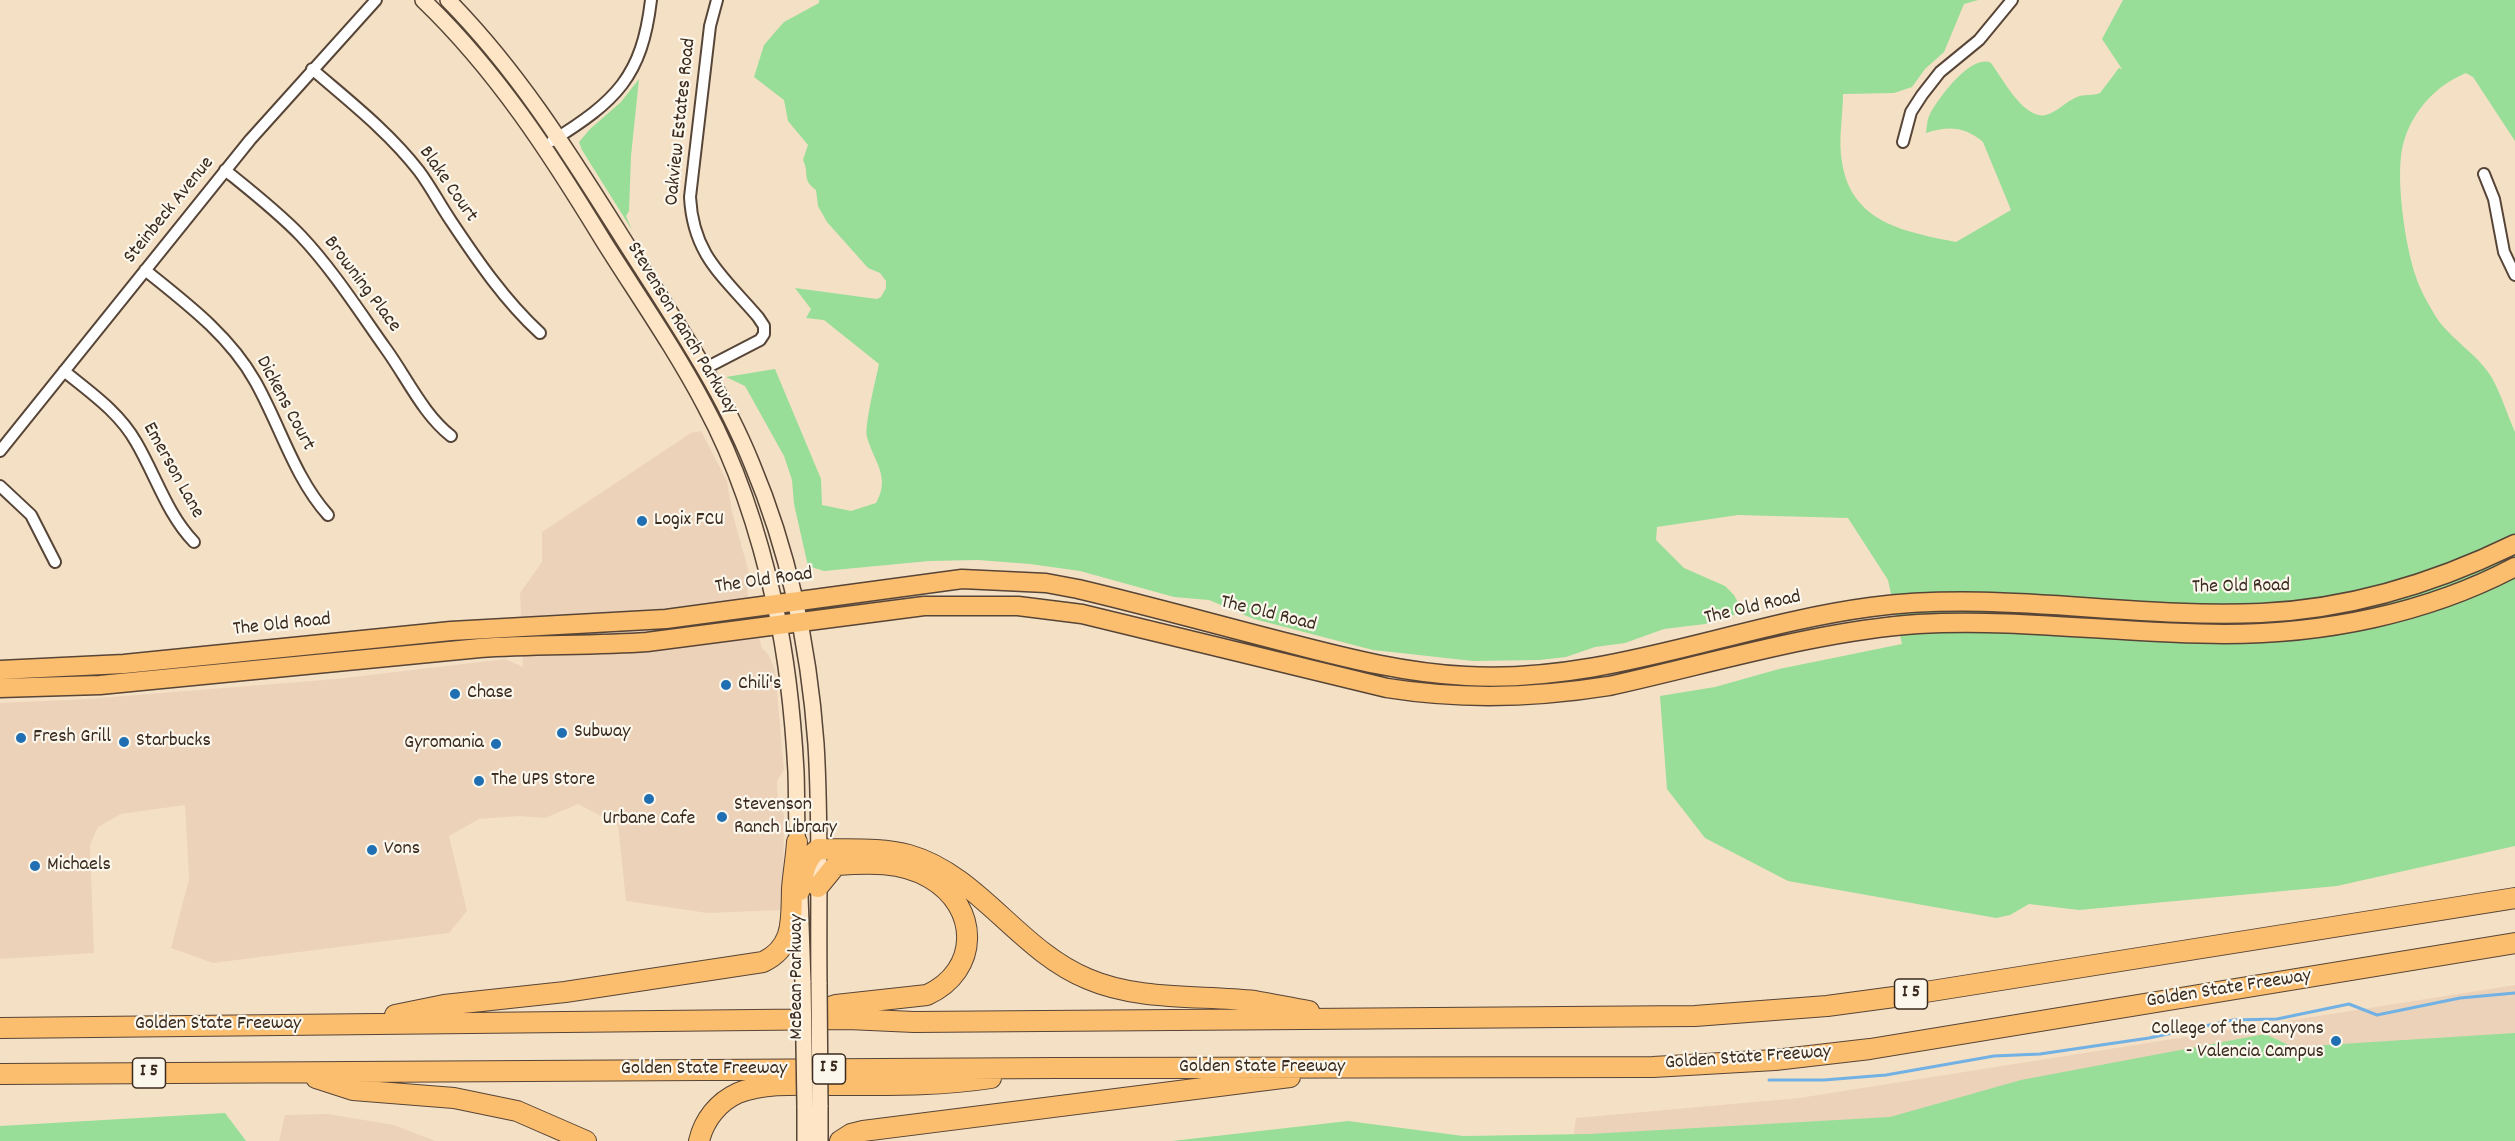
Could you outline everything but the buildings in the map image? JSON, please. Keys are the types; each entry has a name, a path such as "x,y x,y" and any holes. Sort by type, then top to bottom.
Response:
{"highway":[{"path":"349,1024 444,1005 566,992 763,962 771,958 783,946 791,928 797,842"},
{"path":"809,889 805,865 809,856 818,849 885,850 925,860 952,875 1042,954 1073,973 1108,986 1143,993 1256,1002 1359,1020"},
{"path":"791,1020 836,1005 927,995 938,990 956,973 965,952 967,932 961,909 941,886 915,871 891,865 836,865 809,889"},
{"path":"2458,907 2515,888"},
{"name":"Golden State Freeway","path":"0,1028 791,1020 914,1022 1695,1016 1827,1006 2515,898"},
{"name":"Golden State Freeway","path":"0,1074 1653,1067 1775,1060 1870,1049 2515,944"},
{"path":"699,1141 701,1130 711,1114 723,1102 738,1093 757,1088 789,1085 950,1084 1056,1068"},
{"path":"840,1141 851,1134 863,1131 1209,1089 1359,1068"},
{"path":"298,1072 353,1090 454,1098 517,1112 586,1141"}],"main road":[{"name":"Stevenson Ranch Parkway","path":"423,0 484,64 544,146 705,406 738,480 775,603 794,731 797,842 809,889 803,983"},
{"name":"Stevenson Ranch Parkway","path":"448,0 512,71 559,136 704,369 736,430 758,480 776,527 799,622 814,725 818,849"},
{"name":"The Old Road","path":"0,670 124,664 472,629 618,624 962,579 1046,583 1110,597 1358,661 1432,673 1502,677 1536,675 1614,664 1837,613 1913,603 1988,603 2218,613 2300,610 2381,595 2418,584 2515,544"},
{"name":"The Old Road","path":"0,688 100,685 533,644 607,645 647,642 934,606 986,604 1049,609 1116,622 1387,688 1423,694 1503,697 1571,692 1609,686 1840,634 1885,627 1948,623 2222,634 2304,630 2341,625 2407,609 2471,587 2515,567"},
{"name":"McBean Parkway","path":"805,1141 812,1105 819,984 809,889"},
{"name":"McBean Parkway","path":"803,983 812,1105 820,1141"}],"street":[{"name":"Steinbeck Avenue","path":"0,451 225,170 312,69 376,0"},
{"path":"544,146 603,106 625,82 644,43 651,0"},
{"name":"Oakview Estates Road","path":"704,369 760,340 764,334 764,326 758,317 700,247 693,229 690,197 710,26 717,0"},
{"path":"1903,142 1911,112 1922,95 1940,72 1979,40 2012,0"},
{"name":"Blake Court","path":"312,69 378,126 404,153 419,171 477,258 517,310 540,333"},
{"name":"Browning Place","path":"225,170 280,216 317,255 401,370 427,412 451,436"},
{"path":"2484,174 2494,199 2504,252 2515,275"},
{"name":"Dickens Court","path":"146,270 211,326 240,360 265,400 309,490 328,515"},
{"name":"Emerson Lane","path":"64,371 117,415 127,427 174,518 194,542"},
{"path":"0,486 31,515 55,562"}],"shaded area":[{"path":"701,431 727,481 732,512 750,576 747,591 762,648 768,654 775,669 784,770 777,781 778,803 784,814 783,910 707,913 626,901 618,825 578,804 545,818 519,816 479,819 449,836 467,911 449,933 213,963 171,948 189,879 185,805 121,814 98,827 90,845 94,953 0,959 0,703 86,699 336,679 505,659 523,667 520,593 542,562 542,532 691,433"},
{"name":"College of the Canyons - Valencia Campus","path":"2515,985 2515,1141 1573,1141 1576,1118 1799,1098"},
{"path":"328,1114 394,1125 435,1141 279,1141 285,1115"}],"green space":[{"path":"819,0 1978,0 1964,4 1944,52 1925,69 1912,87 1894,93 1843,94 1842,162 1847,183 1857,199 1869,211 1900,228 1956,242 2011,210 1983,142 1969,133 1956,129 1942,129 1926,133 1929,116 1940,98 1965,71 1983,62 1991,63 2016,98 2032,112 2040,115 2049,114 2077,97 2100,93 2119,68 2122,69 2102,39 2123,0 2515,0 2515,141 2473,77 2466,73 2445,84 2427,100 2413,119 2404,141 2400,171 2405,229 2412,264 2420,287 2442,325 2486,369 2492,378 2515,432 2515,846 2337,886 2079,910 2029,904 2010,915 1996,918 1788,881 1705,838 1667,789 1660,696 1715,687 1779,669 1902,644 1888,580 1848,518 1738,515 1657,527 1656,540 1684,568 1725,586 1734,595 1743,612 1705,624 1664,629 1625,643 1595,647 1566,657 1539,660 1473,661 1373,650 1254,619 1209,600 1174,597 1080,571 1030,564 978,560 929,561 824,571 808,566 794,504 792,480 784,456 745,386 726,377 775,369 821,479 822,505 851,511 876,503 880,494 882,477 867,437 867,431 879,364 824,320 806,318 811,309 795,288 877,299 881,297 886,288 886,281 880,273 868,268 827,222 818,206 816,190 807,179 803,160 808,145 788,121 784,100 754,77 764,45 784,22 819,3"},
{"path":"639,79 631,156 629,211 626,216 632,230 579,142 590,129 621,102"},
{"name":"College of the Canyons - Valencia Campus","path":"2515,1033 2515,1141 1172,1141 1348,1121 1463,1136 1589,1134 1890,1117 2021,1080 2265,1034 2293,1047"},
{"path":"225,1113 246,1141 0,1141 0,1126"}],"waterway":[{"path":"1769,1080 1824,1080 1886,1075 1994,1056 2040,1054 2149,1038 2233,1020 2277,1019 2349,1004 2377,1015 2460,998 2515,993"}],"place":[{"name":"Logix FCU","path":"642,521"},
{"name":"Chili's","path":"726,685"},
{"name":"Chase","path":"455,694"},
{"name":"Subway","path":"562,733"},
{"name":"Fresh Grill","path":"21,738"},
{"name":"Starbucks","path":"124,742"},
{"name":"Gyromania","path":"496,744"},
{"name":"The UPS Store","path":"479,781"},
{"name":"Urbane Cafe","path":"649,799"},
{"name":"Stevenson Ranch Library","path":"722,817"},
{"name":"Vons","path":"372,850"},
{"name":"Michaels","path":"35,866"},
{"name":"College of the Canyons - Valencia Campus","path":"2336,1041"}]}
